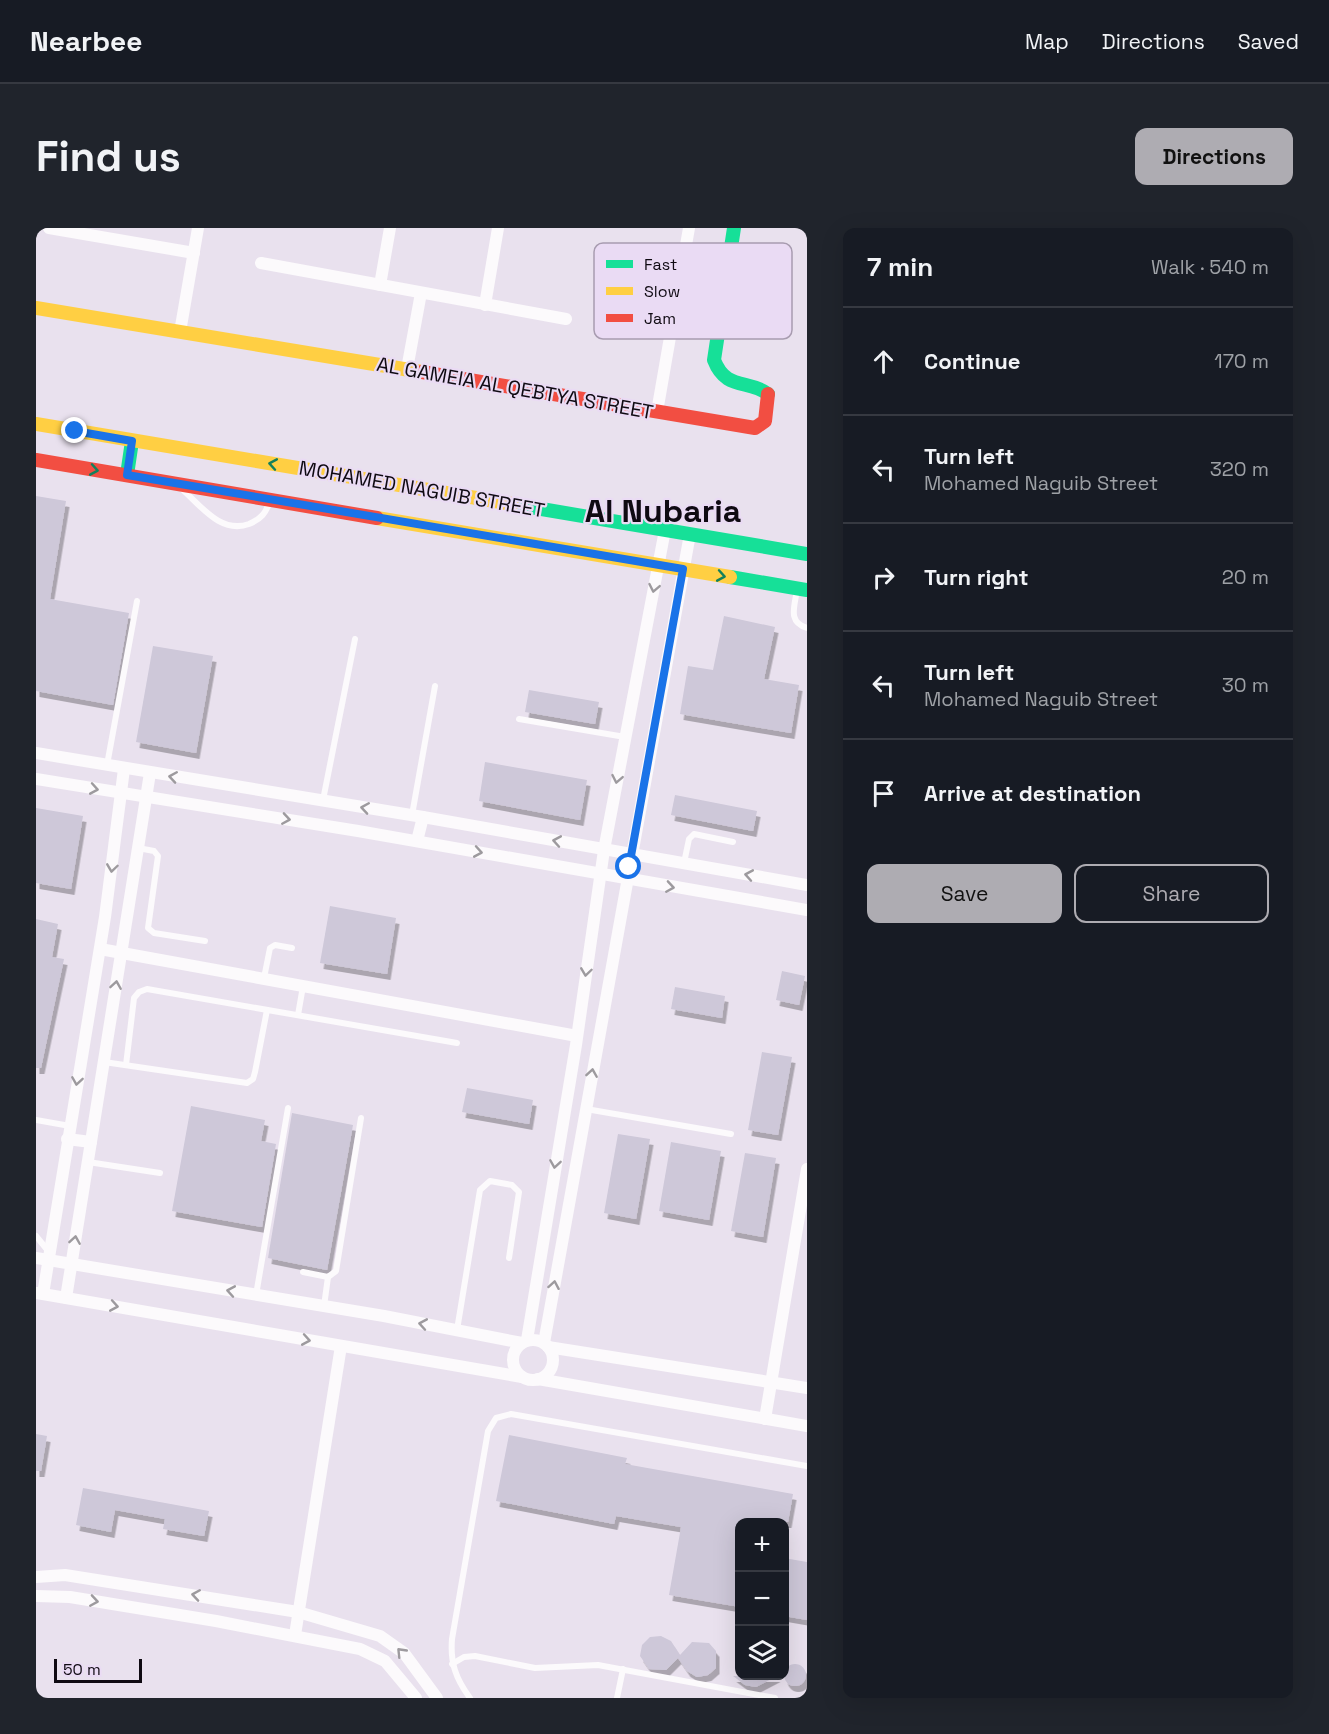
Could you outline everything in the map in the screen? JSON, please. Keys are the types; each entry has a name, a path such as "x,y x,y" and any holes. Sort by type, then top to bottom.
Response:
{"street":[{"path":"49,228 194,254"},
{"path":"180,332 198,228"},
{"path":"380,285 390,228"},
{"path":"484,305 498,228"},
{"path":"685,243 688,228"},
{"name":"AL GAMEIA AL QEBTYA STREET","path":"732,243 734,228"},
{"path":"261,263 566,319"},
{"path":"407,369 421,293"},
{"name":"AL GAMEIA AL QEBTYA STREET","path":"36,308 755,428 765,421 769,400 766,392 734,384 723,378 714,360 717,339"},
{"path":"657,412 669,339"},
{"name":"MOHAMED NAGUIB STREET","path":"36,424 807,554"},
{"path":"127,475 132,441"},
{"name":"MOHAMED NAGUIB STREET","path":"36,460 802,589"},
{"path":"522,1377 514,1368 513,1357 524,1342 577,1036 604,850 665,530"},
{"path":"538,1379 548,1373 553,1363 546,1345 626,880 690,534"},
{"path":"36,753 417,816 807,885"},
{"path":"124,769 123,794 100,949 70,1126 44,1257 40,1294 807,1426"},
{"path":"66,1298 150,773"},
{"path":"36,779 417,841 626,880 807,910"},
{"path":"417,816 417,841"},
{"path":"100,949 577,1036"},
{"path":"88,1015 111,1019"},
{"path":"80,1058 103,1062"},
{"path":"564,1105 586,1109"},
{"path":"67,1139 91,1142"},
{"path":"765,1419 807,1169"},
{"path":"44,1257 71,1264 524,1342 807,1388"},
{"path":"295,1635 341,1347"},
{"path":"36,1576 65,1575 298,1612 380,1636 394,1644 437,1698"},
{"path":"36,1596 70,1597 216,1621 295,1635 374,1654 396,1672 416,1698"},
{"path":"216,1621 218,1599"}],"lane":[{"path":"176,484 220,522 230,527 241,526 260,519 270,500"},
{"path":"802,589 793,619 797,625 807,628"},
{"path":"106,766 137,601"},
{"path":"323,801 355,639"},
{"path":"417,816 435,686"},
{"path":"519,719 626,737"},
{"path":"684,863 689,839 694,834 733,842"},
{"path":"138,848 154,851 158,856 148,928 154,933 205,941"},
{"path":"264,979 270,948 275,945 292,948"},
{"path":"298,1016 303,986"},
{"path":"126,1065 134,998 143,990 457,1043"},
{"path":"103,1062 247,1083 253,1079 255,1072 267,1010"},
{"path":"256,1295 288,1108"},
{"path":"586,1109 731,1134"},
{"path":"303,1272 328,1276 336,1271 361,1118"},
{"path":"36,1120 70,1126"},
{"path":"88,1162 160,1173"},
{"path":"457,1330 480,1190 490,1181 512,1185 519,1192 509,1258"},
{"path":"36,1236 44,1257"},
{"path":"324,1307 328,1276"},
{"path":"470,1698 456,1676 452,1664 452,1639 488,1431 496,1418 511,1414 807,1466"},
{"path":"452,1664 464,1657 476,1656 536,1668 586,1664 775,1698"},
{"path":"617,1698 623,1669"}],"building":[{"path":"36,496 66,501 50,599 129,613 113,705 36,691"},
{"path":"724,616 775,627 764,679 799,685 791,733 680,714 688,666 713,670"},
{"path":"153,646 213,656 196,753 136,742"},
{"path":"529,690 599,702 595,724 525,712"},
{"path":"485,762 587,780 580,820 479,801"},
{"path":"675,795 757,811 753,831 671,815"},
{"path":"36,808 83,816 71,889 36,883"},
{"path":"330,906 396,918 387,974 320,963"},
{"path":"36,919 58,924 52,957 64,959 41,1068 36,1068"},
{"path":"782,971 805,976 799,1005 776,1000"},
{"path":"675,987 725,996 722,1018 671,1009"},
{"path":"762,1052 792,1057 778,1135 748,1130"},
{"path":"467,1088 533,1100 529,1124 462,1112"},
{"path":"191,1106 265,1120 261,1141 276,1144 262,1227 172,1211"},
{"path":"292,1113 353,1125 327,1270 268,1258"},
{"path":"618,1134 650,1139 636,1219 604,1213"},
{"path":"671,1142 721,1151 709,1220 659,1211"},
{"path":"745,1153 776,1158 763,1237 731,1231"},
{"path":"36,1434 47,1436 41,1471 36,1471"},
{"path":"509,1435 627,1458 625,1464 793,1494 789,1518 735,1518 735,1606 669,1595 681,1527 616,1516 614,1524 496,1501"},
{"path":"83,1488 209,1511 204,1536 163,1529 165,1519 115,1510 111,1532 76,1525"},
{"path":"789,1559 807,1562 807,1620 789,1617"},
{"path":"661,1636 671,1641 680,1655 692,1642 709,1643 716,1651 716,1668 708,1675 697,1677 687,1671 678,1658 666,1670 649,1669 640,1656 642,1645 650,1637"},
{"path":"799,1665 805,1671 803,1683 795,1686 787,1683 786,1680 789,1680 789,1666"},
{"path":"738,1680 769,1680 756,1687 745,1685"}],"traffic: fast":[{"path":"732,243 734,228"},
{"path":"717,339 714,360 719,370 731,380 768,394"},
{"path":"127,475 132,441"},
{"path":"512,504 807,554"},
{"path":"730,577 807,590"}],"traffic: slow":[{"path":"36,308 422,372"},
{"path":"36,424 512,504"},
{"path":"377,518 730,577"}],"traffic: jam":[{"path":"422,372 755,428 765,421 768,394"},
{"path":"36,460 377,518"}],"district":[{"name":"Al Nubaria","path":"663,511"}],"route":[{"path":"75,431 132,441 127,475 683,569 629,867"}]}
